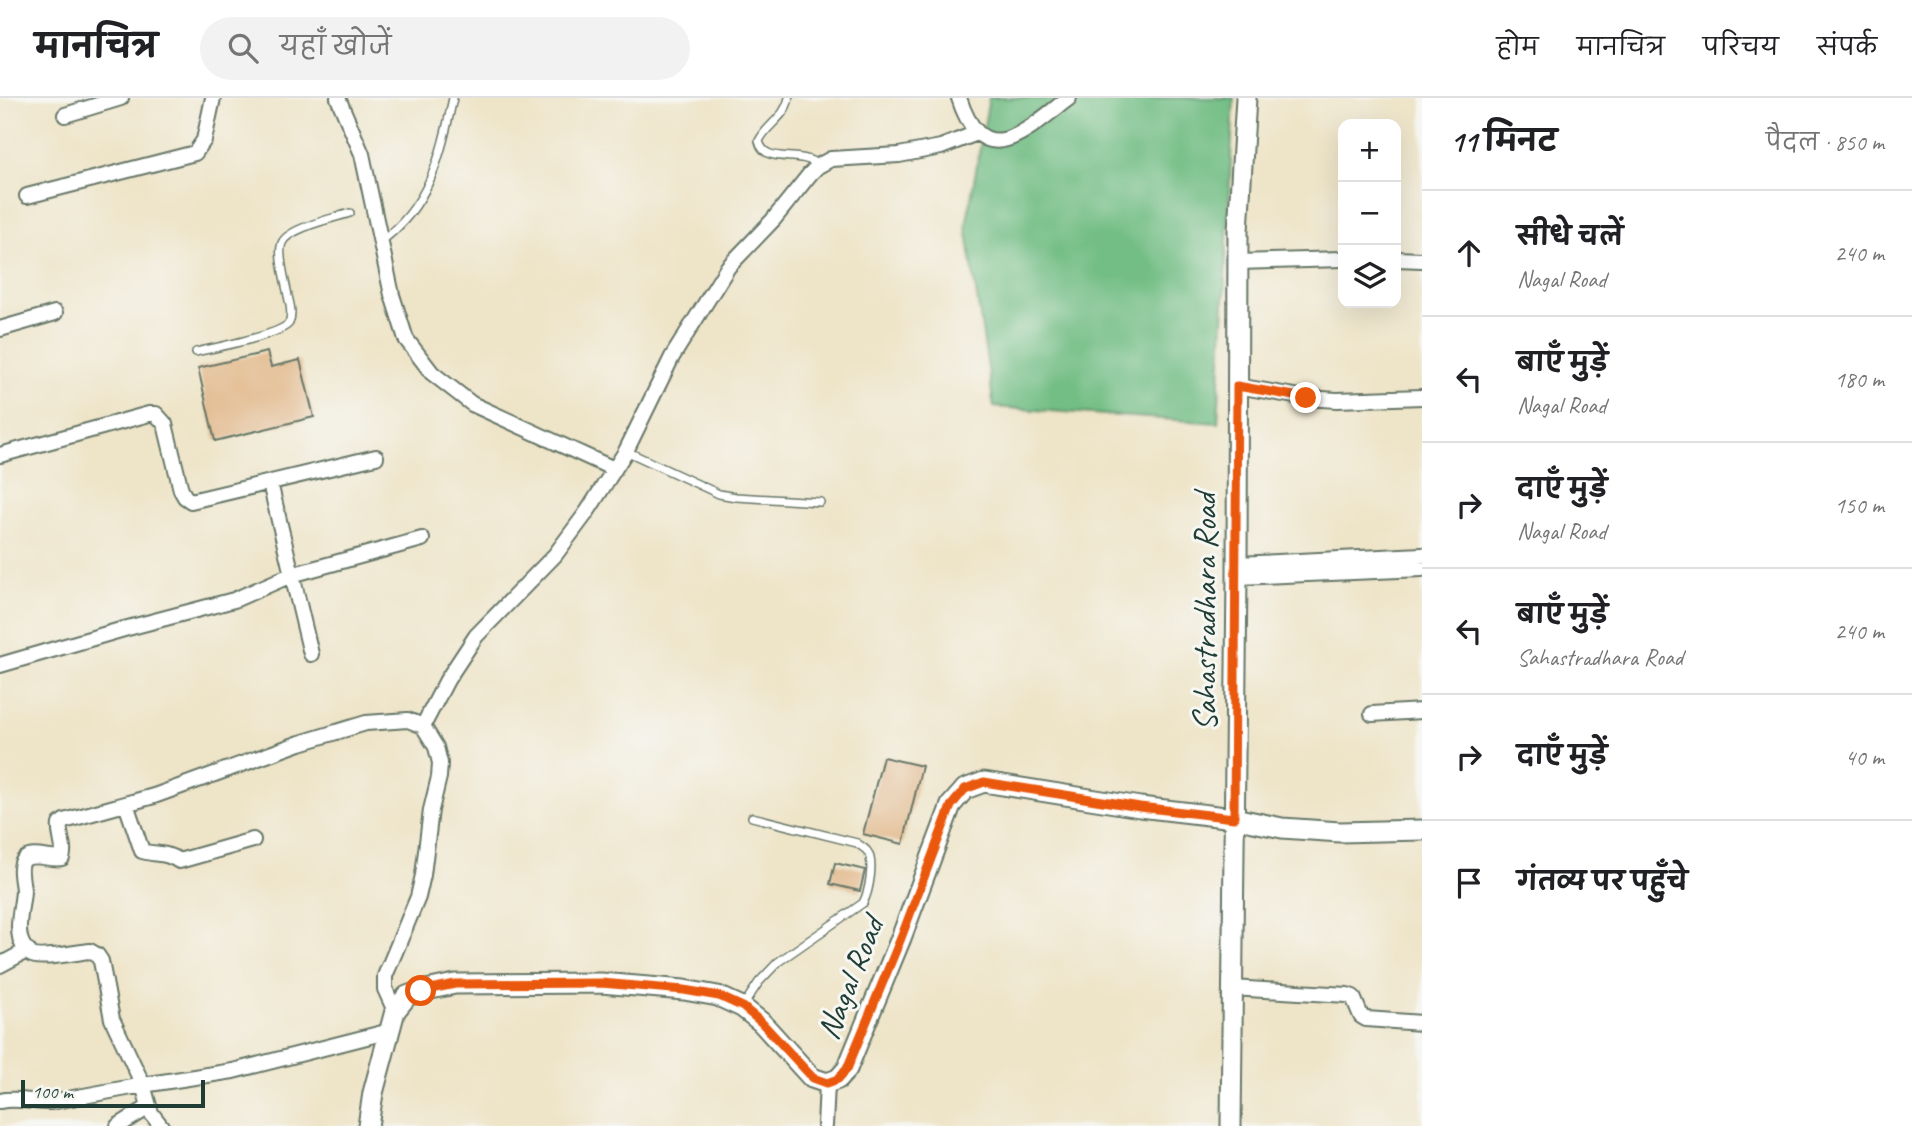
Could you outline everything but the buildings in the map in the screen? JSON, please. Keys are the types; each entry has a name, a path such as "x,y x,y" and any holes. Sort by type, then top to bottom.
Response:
{"main road":[{"name":"Sahastradhara Road","path":"1231,1126 1238,262 1246,98"},
{"name":"Nagal Road","path":"396,1011 407,996 455,984 601,983 684,990 719,996 743,1007 761,1022 813,1078 827,1083 838,1079 847,1069 951,806 965,789 984,782 1140,807 1234,818 1282,828 1340,832 1422,830"},
{"path":"368,1126 373,1093 396,1011"}],"street":[{"path":"65,115 121,98"},
{"path":"27,196 195,153 205,140 213,98"},
{"path":"338,98 362,154 367,209 380,243 406,339 432,373 472,404 614,469"},
{"path":"959,98 964,116 977,133 988,141 1001,142 1019,135 1069,98"},
{"path":"423,726 447,680 477,636 555,555 587,512 626,451 672,357 728,267 773,220 818,166 831,159 899,155 941,147 977,133"},
{"path":"1238,262 1338,259"},
{"path":"1401,259 1422,260"},
{"path":"0,329 55,313"},
{"path":"1237,386 1327,400 1422,397"},
{"path":"0,455 156,414 165,424 181,490 185,497 191,500 376,457"},
{"path":"270,483 311,654"},
{"path":"0,665 234,600 291,575 422,539"},
{"path":"1237,570 1422,555"},
{"path":"1237,570 1422,569"},
{"path":"1372,714 1422,712"},
{"path":"161,1126 149,1107 143,1085 112,1019 101,961 97,955 90,951 40,957 31,954 23,944 19,923 23,889 22,863 25,858 31,857 62,858 64,853 59,829 64,821 154,796 300,743 366,723 408,720 423,726 436,747 440,763 439,777 431,810 418,897 385,976 385,989 396,1011"},
{"path":"126,804 138,845 142,851 148,853 168,854 182,860 253,839"},
{"path":"0,965 28,950"},
{"path":"1232,988 1347,995 1353,997 1361,1016 1366,1019 1422,1023"},
{"path":"0,1101 9,1099 51,1102 233,1070 390,1031"},
{"path":"825,1126 827,1083"},
{"path":"118,1126 149,1107"}],"lane":[{"path":"380,243 399,229 429,183 444,141 453,98"},
{"path":"789,98 786,110 780,118 762,133 758,141 760,148 778,157 804,157 818,166"},
{"path":"196,352 267,334 289,323 291,311 281,251 283,241 293,232 350,213"},
{"path":"626,451 719,494 820,502"},
{"path":"743,1007 773,967 863,903 868,893 870,859 867,850 858,843 752,817"}],"green space":[{"path":"989,98 1234,98 1218,423 994,407 966,226"}],"route":[{"path":"421,991 455,984 601,983 684,990 719,996 743,1007 761,1022 813,1078 827,1083 838,1079 847,1069 951,806 965,789 984,782 1140,807 1234,818 1237,386 1306,398"}]}
